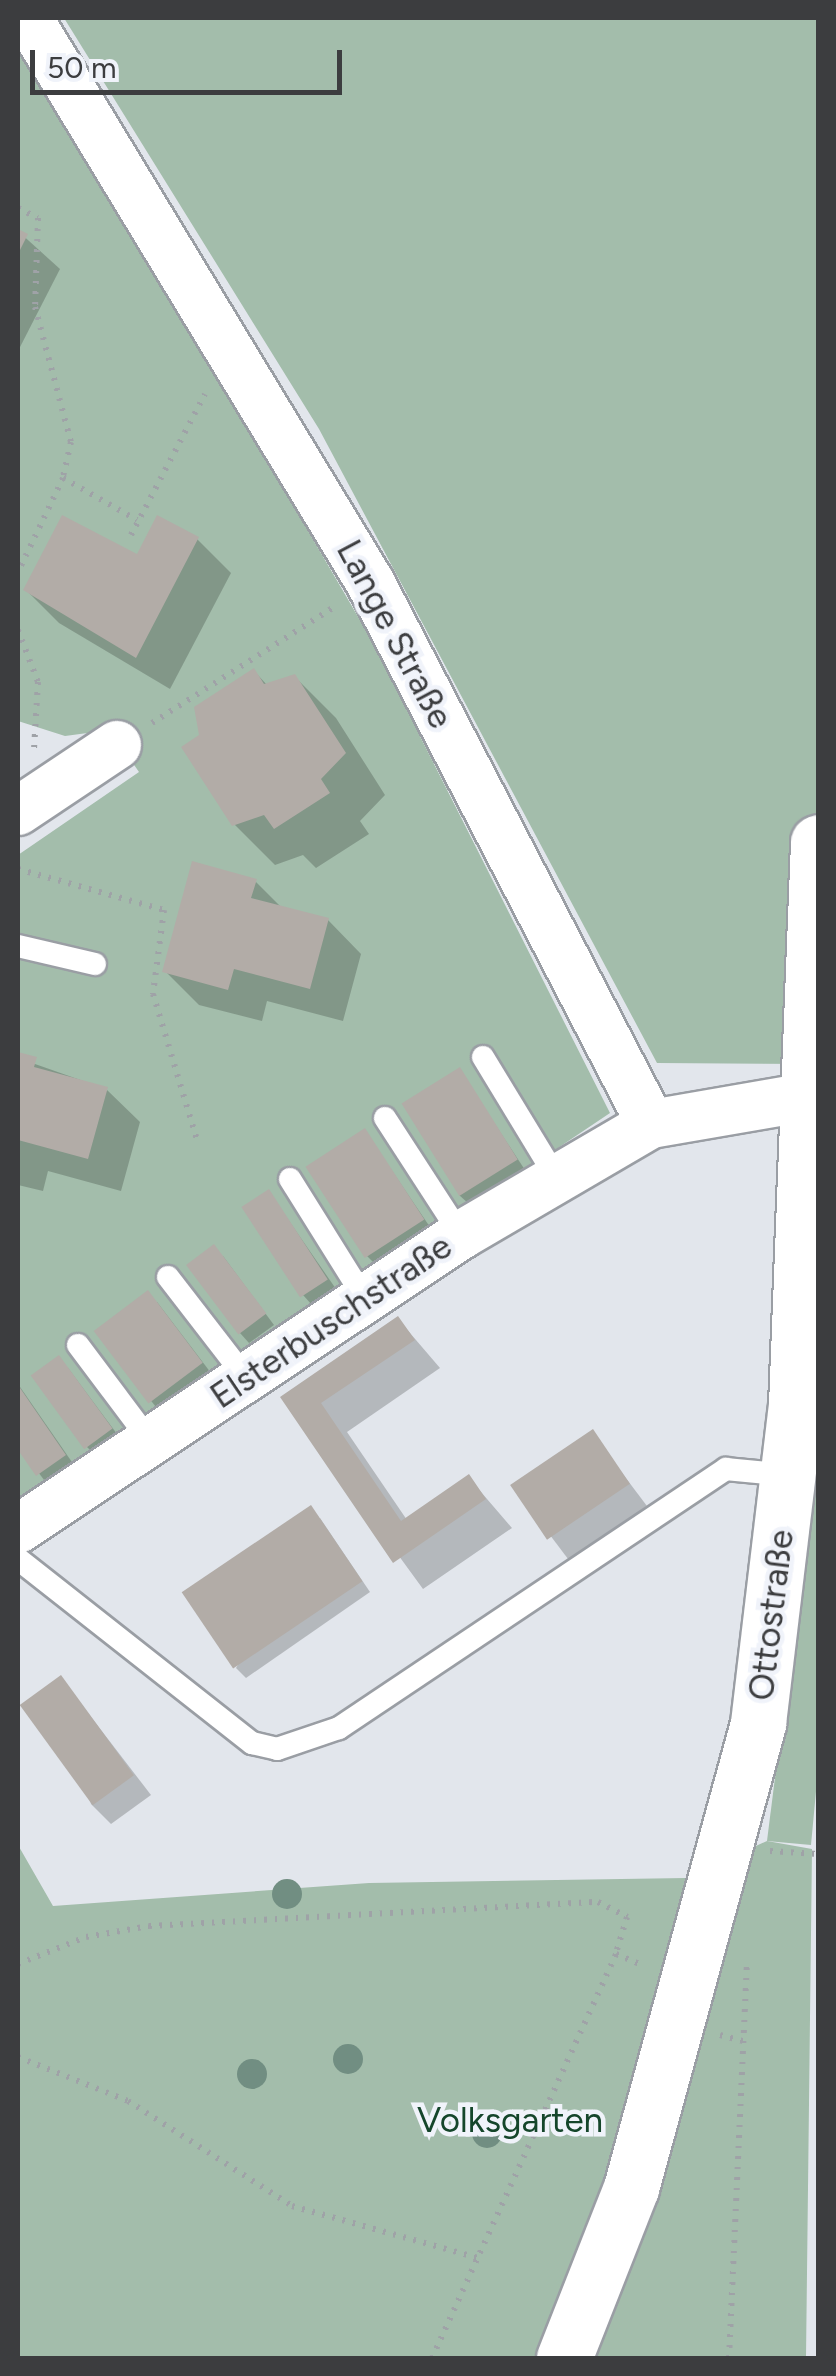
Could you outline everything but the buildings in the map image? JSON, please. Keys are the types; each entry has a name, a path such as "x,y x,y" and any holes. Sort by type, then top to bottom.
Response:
{"street":[{"name":"Lange Straße","path":"28,18 370,584 651,1124"},
{"path":"22,797 117,745"},
{"name":"Ottostraße","path":"564,2358 631,2188 758,1723 788,1474 813,1096 818,842"},
{"path":"651,1124 813,1096"},
{"name":"Elsterbuschstraße","path":"22,1524 460,1236 556,1176 651,1124"}],"lane":[{"path":"18,946 95,964"},
{"path":"483,1057 556,1176"},
{"path":"385,1118 460,1236"},
{"path":"290,1179 365,1299"},
{"path":"168,1277 246,1378"},
{"path":"78,1345 150,1442"},
{"path":"22,1524 252,1744 277,1750 339,1728 726,1468 788,1474"}],"path":[{"path":"18,208 38,218 40,332 70,421 64,478 18,572"},
{"path":"131,535 200,397"},
{"path":"64,478 137,520"},
{"path":"117,745 370,584"},
{"path":"18,630 38,682 22,797"},
{"path":"18,870 164,910 153,994 198,1143"},
{"path":"764,1850 818,1854"},
{"path":"18,1964 86,1936 150,1926 598,1902 627,1918 616,1954 432,2358"},
{"path":"729,2358 747,1946"},
{"path":"616,1954 654,1970 676,2020"},
{"path":"18,2056 128,2101 292,2206 478,2258"}],"green space":[{"path":"64,18 818,18 818,785 809,1064 657,1063 319,429"},
{"path":"18,53 116,201 371,639 610,1113 18,1510 18,855 139,772 110,730 65,736 18,721"},
{"path":"818,1437 818,1770 811,1845 767,1841"},
{"name":"Volksgarten","path":"767,1841 812,1849 806,2358 18,2358 18,1845 53,1906 369,1883 686,1878"}]}
